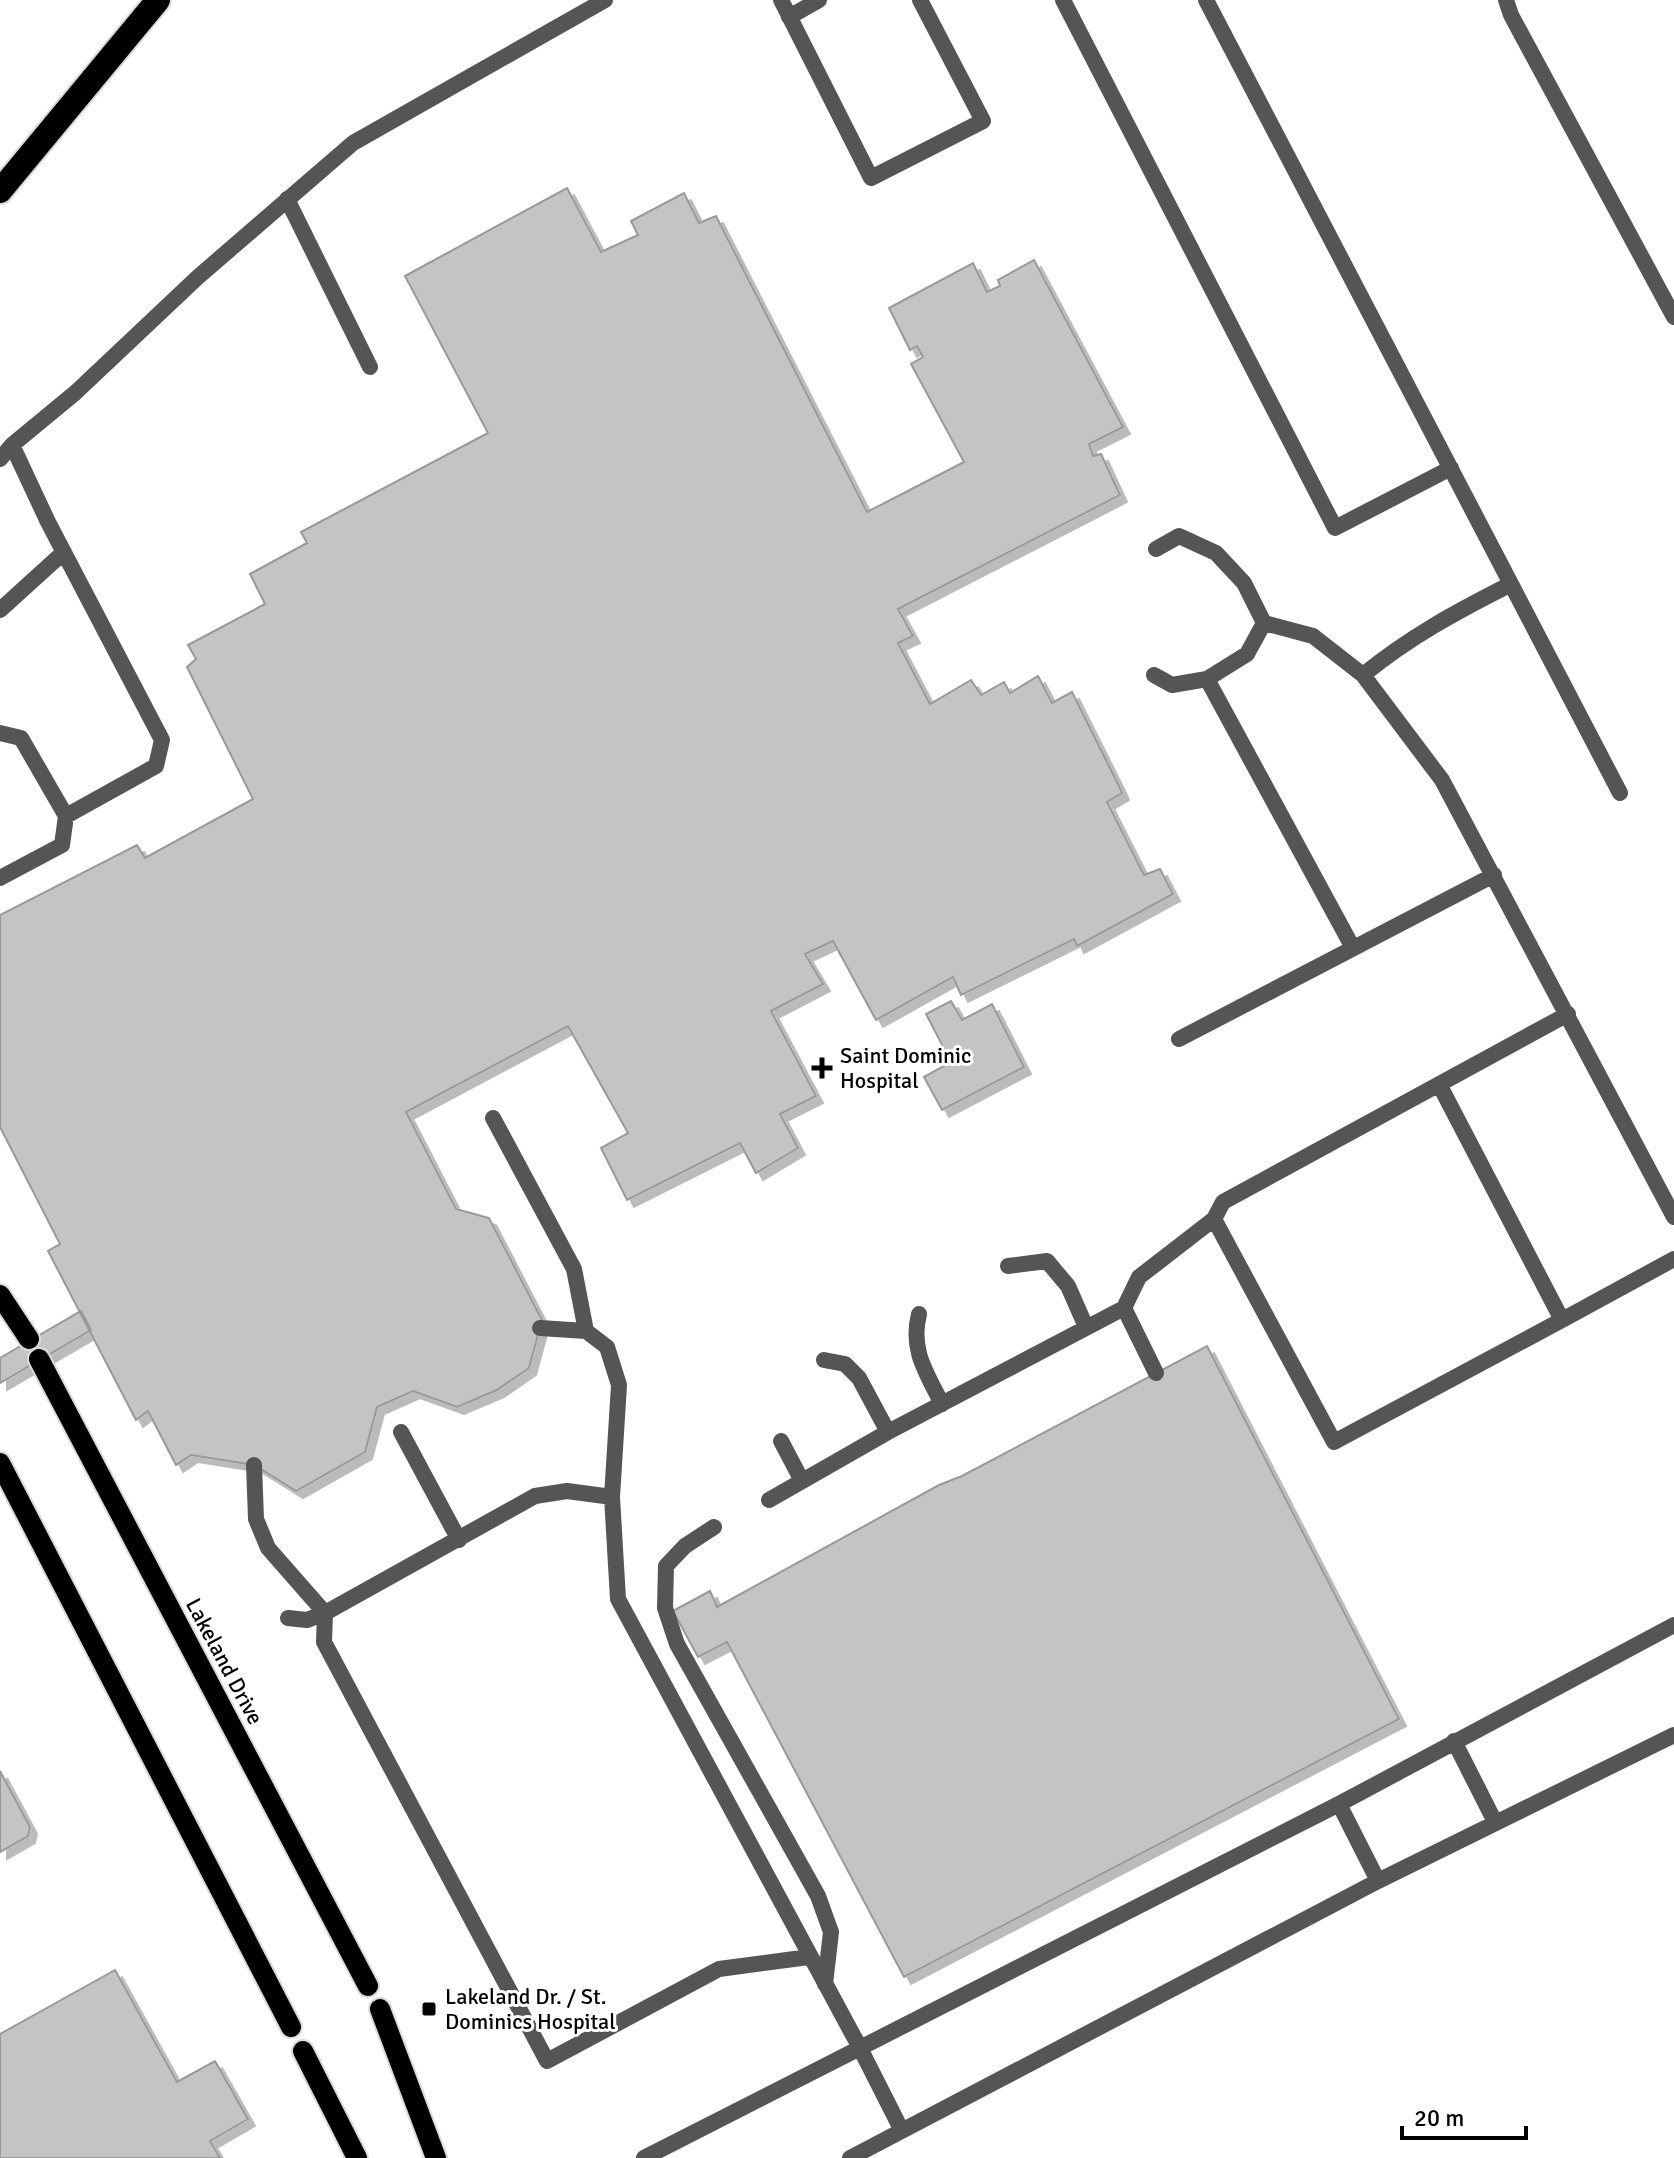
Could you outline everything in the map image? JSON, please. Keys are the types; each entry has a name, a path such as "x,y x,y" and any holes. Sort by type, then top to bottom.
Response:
{"highway":[{"path":"0,191 158,0"}],"main road":[{"path":"0,1295 29,1339"},
{"name":"Lakeland Drive","path":"39,1359 368,1986"},
{"path":"0,1463 291,2027"},
{"path":"380,2009 436,2158"},
{"path":"303,2051 357,2158"}],"lane":[{"path":"0,459 198,277 353,143 605,0"},
{"path":"781,0 871,178 983,121 920,0"},
{"path":"789,17 819,0"},
{"path":"1063,0 1335,528 1451,468"},
{"path":"1206,0 1620,793"},
{"path":"1506,0 1511,15 1674,317"},
{"path":"287,199 370,367"},
{"path":"12,445 162,740 156,766 66,816"},
{"path":"1156,549 1179,536 1216,553 1244,583 1264,623 1313,636 1363,675 1442,780 1674,1217"},
{"path":"0,610 64,552"},
{"path":"1363,675 1436,622 1511,584"},
{"path":"1154,675 1172,685 1207,679 1247,654 1264,623"},
{"path":"1207,679 1353,948"},
{"path":"0,733 21,738 66,816 62,845 0,878"},
{"path":"1179,1039 1494,875"},
{"path":"769,1500 801,1479 1124,1308 1139,1277 1214,1219 1223,1202 1568,1014"},
{"path":"1439,1084 1562,1320"},
{"path":"493,1118 574,1269 586,1331"},
{"path":"1214,1219 1334,1442 1674,1259"},
{"path":"1008,1266 1047,1261 1068,1286 1086,1327"},
{"path":"1124,1308 1156,1373"},
{"path":"919,1314 914,1331 918,1356 942,1404"},
{"path":"540,1328 586,1331 607,1347 619,1385 612,1497 618,1599 901,2129"},
{"path":"824,1360 845,1364 859,1378 888,1432"},
{"path":"401,1432 459,1540"},
{"path":"781,1441 801,1479"},
{"path":"254,1465 256,1519 268,1548 325,1613 324,1642 547,2061 719,1969 809,1957"},
{"path":"288,1618 307,1620 325,1613 535,1496 567,1491 612,1497"},
{"path":"714,1527 685,1546 666,1566 665,1608 684,1656 818,1896 831,1932 825,1984"},
{"path":"644,2158 1339,1804 1674,1625"},
{"path":"850,2158 1378,1881 1674,1735"},
{"path":"1454,1741 1495,1822"},
{"path":"1339,1804 1378,1881"}],"building":[{"path":"567,188 601,252 638,235 631,221 684,193 699,223 716,216 867,512 964,462 911,364 923,357 917,346 910,350 889,308 973,263 987,292 1000,286 998,280 1034,260 1123,427 1089,444 1093,456 1101,454 1120,495 898,609 913,636 898,643 930,704 971,680 981,695 1004,682 1010,693 1038,676 1052,703 1072,692 1122,793 1107,802 1144,875 1160,869 1173,894 1077,946 1074,939 961,995 953,977 876,1020 833,941 805,954 823,984 771,1011 816,1096 780,1114 798,1148 756,1173 740,1143 627,1200 601,1148 628,1133 568,1026 406,1112 456,1209 489,1218 542,1320 529,1368 497,1390 457,1407 413,1391 377,1407 365,1452 296,1491 254,1465 191,1455 176,1465 148,1411 136,1420 48,1251 60,1244 0,1127 0,915 137,845 145,858 253,799 187,667 196,659 188,645 265,604 250,574 307,543 301,532 488,433 405,276"},
{"path":"951,1001 962,1020 992,1004 1024,1067 942,1110 924,1077 951,1062 926,1014"},
{"path":"81,1311 91,1330 0,1383 0,1358"},
{"path":"1207,1346 1399,1719 904,1977 727,1642 698,1657 673,1611 710,1591 717,1607 939,1485 962,1476"},
{"path":"0,1771 30,1827 28,1836 0,1852"},
{"path":"115,1970 177,2082 215,2061 248,2119 210,2141 220,2158 0,2158 0,2034"}],"place":[{"name":"Saint Dominic Hospital","path":"822,1068"},
{"name":"Lakeland Dr. / St. Dominics Hospital","path":"429,2009"}]}
